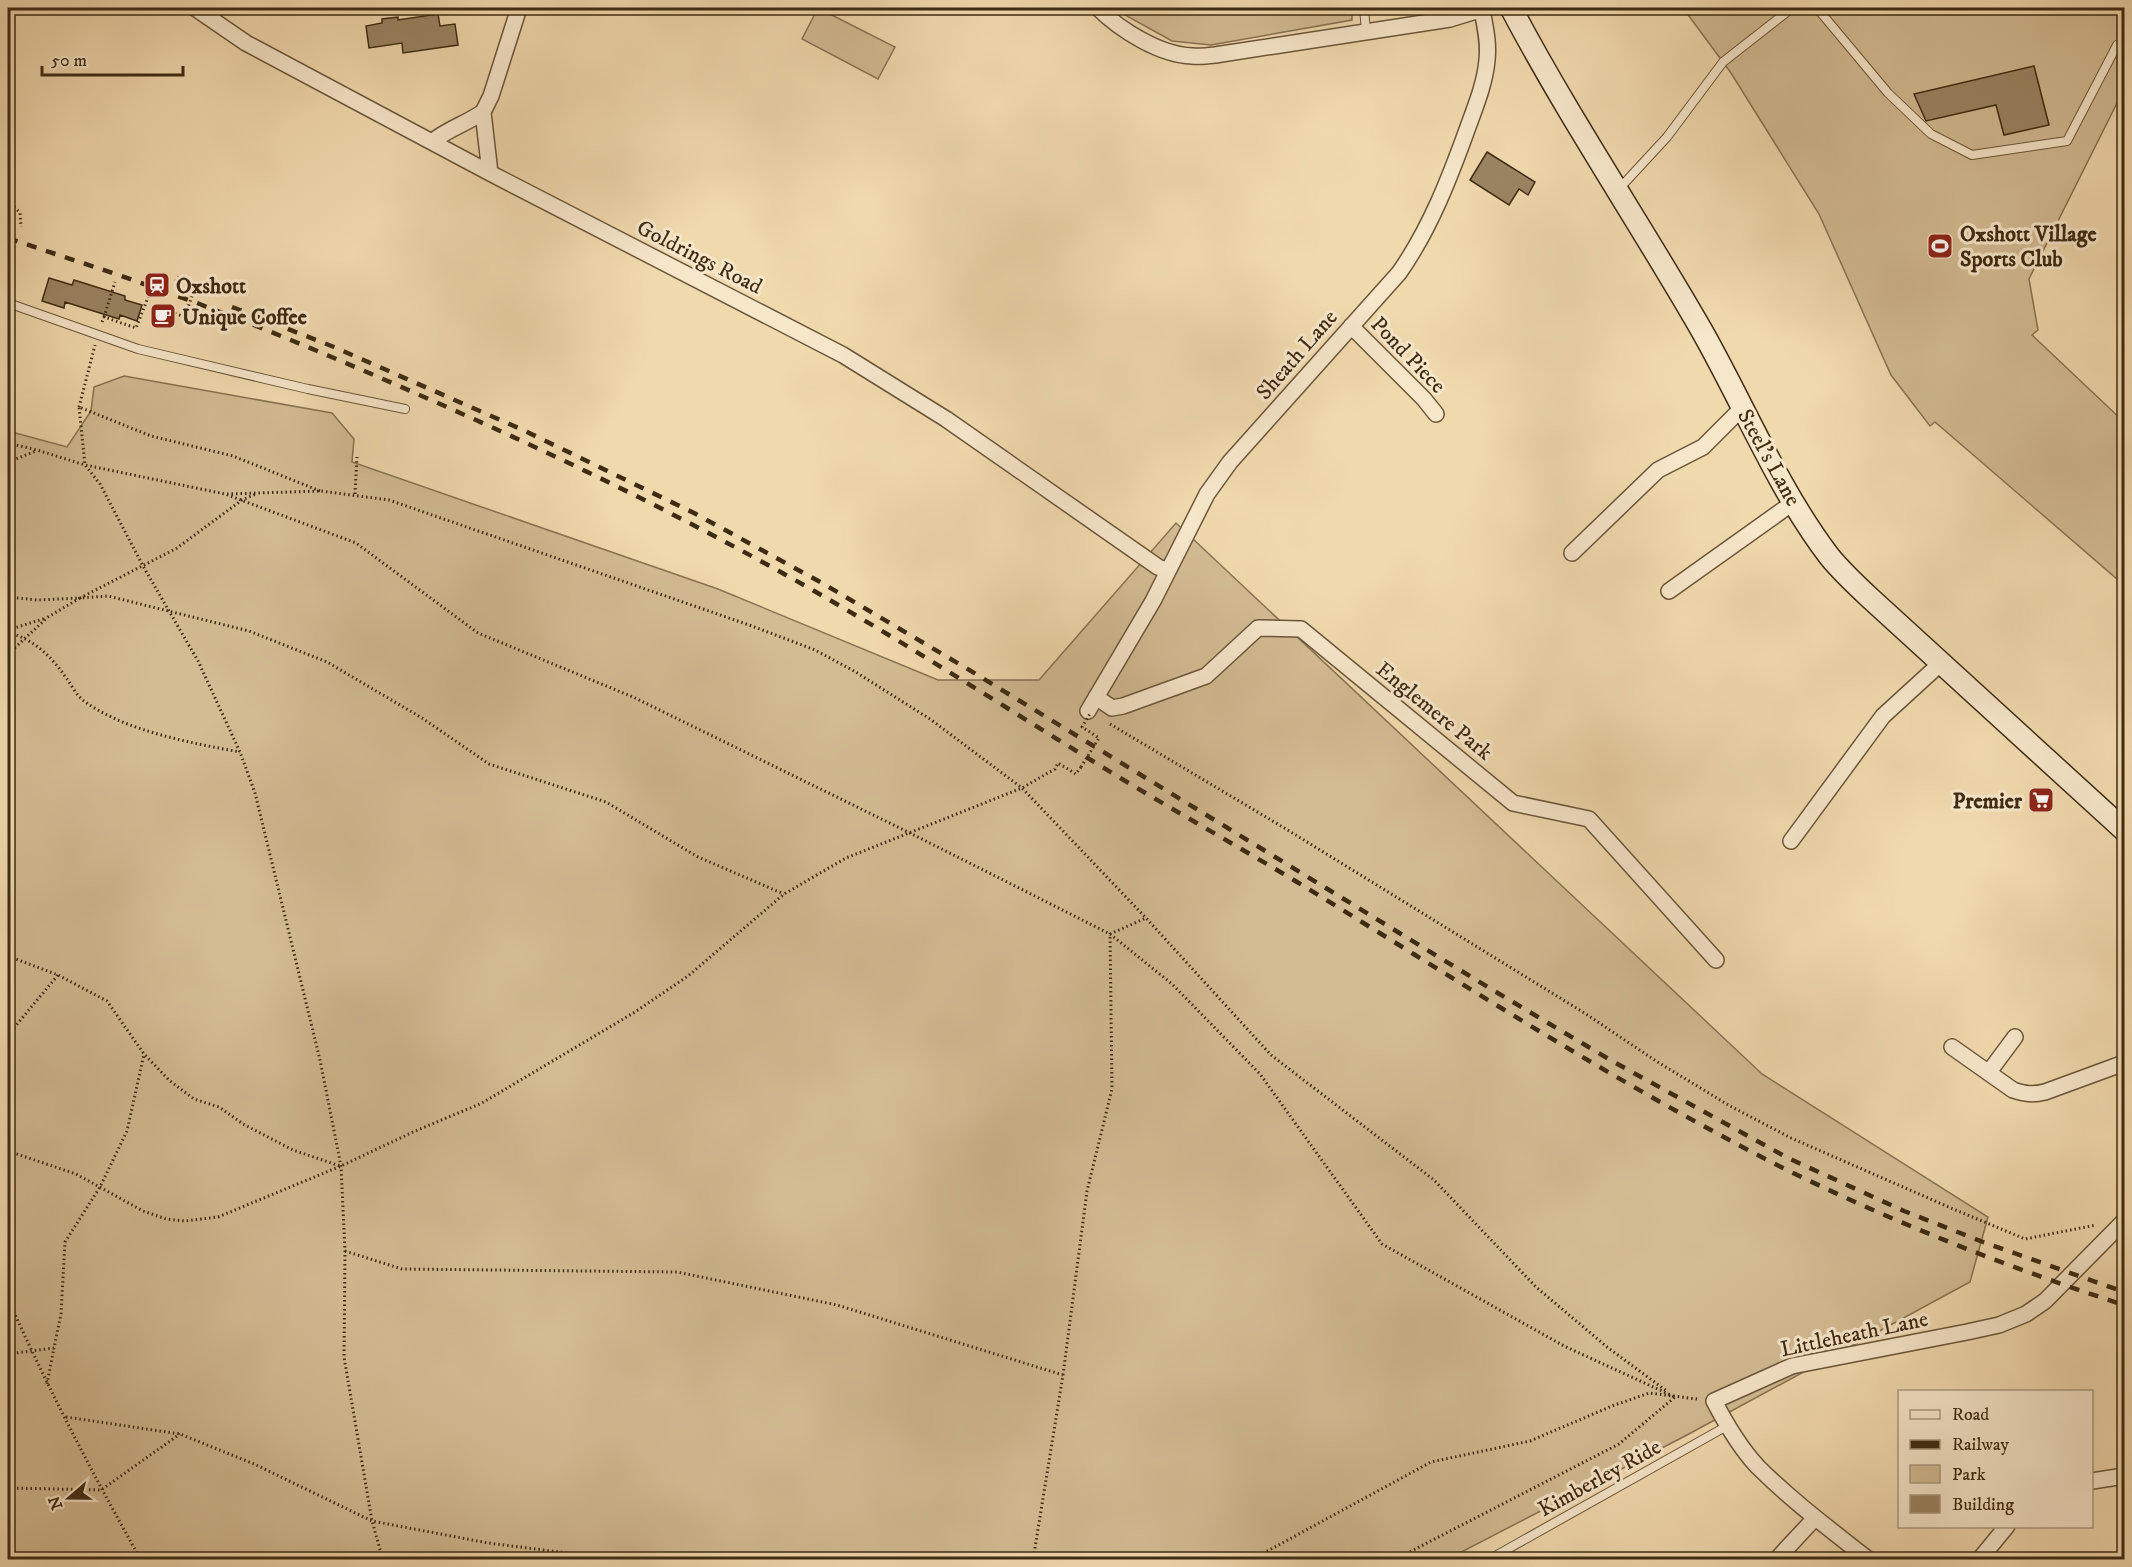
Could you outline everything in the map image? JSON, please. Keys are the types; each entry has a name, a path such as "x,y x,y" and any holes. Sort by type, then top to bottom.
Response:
{"street":[{"name":"Goldrings Road","path":"195,8 246,43 490,173 843,355 946,419 1158,567 1168,571"},
{"path":"432,142 442,134 483,112 491,96 519,8"},
{"path":"1098,8 1133,35 1159,48 1190,56 1215,55 1450,19 1484,9"},
{"name":"Steel's Lane","path":"1511,8 1701,330 1794,502 1815,536 1843,572 2124,830"},
{"name":"Sheath Lane","path":"1093,709 1153,601 1207,494 1230,462 1399,273 1414,252 1433,215 1480,92 1487,61 1484,9"},
{"path":"483,112 490,173"},
{"name":"Pond Piece","path":"1351,326 1436,414"},
{"path":"1572,553 1658,470 1703,447 1742,408"},
{"path":"1669,591 1794,502"},
{"name":"Englemere Park","path":"1093,709 1123,706 1206,676 1258,628 1301,629 1513,803 1589,819 1716,960"},
{"path":"1791,841 1883,716 1941,663"},
{"path":"1989,1072 2014,1037"},
{"path":"1952,1047 2013,1089 2024,1094 2035,1094 2124,1063"},
{"name":"Littleheath Lane","path":"1714,1401 1792,1366 1967,1332 2026,1314 2045,1301 2124,1221"},
{"path":"1714,1401 1727,1426 1757,1466 1815,1518 1869,1560"},
{"path":"2093,1481 2124,1476"},
{"path":"1776,1560 1815,1518"},
{"path":"1979,1560 2006,1528"}],"lane":[{"path":"1364,8 1366,32"},
{"path":"1617,191 1667,137 1723,62 1791,8"},
{"path":"1817,8 1888,93 1922,126 1931,134 1972,155 2067,141 2117,45"},
{"path":"8,303 138,349 405,409"},
{"name":"Kimberley Ride","path":"1488,1560 1727,1426"}],"path":[{"path":"8,200 20,213 21,227"},
{"path":"170,304 168,310 185,317 197,284 177,279"},
{"path":"116,282 97,334 79,407 85,465 99,484 198,661 240,752 255,793 320,1059 341,1166 345,1251 344,1357 372,1521 383,1560"},
{"path":"104,317 136,328 149,295"},
{"path":"79,407 151,436 233,456 321,491"},
{"path":"8,444 38,450 85,465 225,494 356,543 478,633 633,697 1110,934 1172,984 1260,1074 1382,1244 1564,1346 1675,1396"},
{"path":"8,462 38,450"},
{"path":"355,494 357,457"},
{"path":"225,494 321,491 389,500 752,626 815,650 854,671 930,719 1022,788 1146,918 1271,1055 1434,1180 1536,1287 1607,1347 1675,1396"},
{"path":"8,631 48,617 177,548 242,500 258,493"},
{"path":"8,597 38,600 108,596 249,630 327,662 422,718 489,764 606,802 698,857 784,894"},
{"path":"8,654 27,639 48,617"},
{"path":"8,631 27,639 49,655 81,699 100,711 152,732 240,752"},
{"path":"8,1151 76,1174 142,1211 166,1219 185,1221 218,1217 341,1166 482,1103 635,1012 688,976 784,894 846,858 1022,788 1054,769 1058,763 1076,774 1099,738 1082,727 1093,709"},
{"path":"1108,723 1286,829 1586,1014 1656,1061 1731,1106 1791,1138 2025,1239 2102,1224"},
{"path":"1110,934 1146,918"},
{"path":"1034,1560 1063,1375 1087,1191 1112,1089 1110,934"},
{"path":"8,956 58,975 107,1001 144,1054 170,1081 194,1099 219,1107 243,1124 293,1150 341,1166"},
{"path":"8,1035 58,975"},
{"path":"47,1384 61,1314 65,1242 100,1187 127,1131 144,1054"},
{"path":"345,1251 402,1269 678,1272 837,1305 1063,1375"},
{"path":"8,1299 47,1384 66,1417 101,1490 141,1560"},
{"path":"8,1354 54,1348"},
{"path":"1251,1560 1431,1462 1530,1441 1649,1393 1714,1401"},
{"path":"1394,1560 1619,1444 1675,1396"},
{"path":"66,1417 180,1434 254,1464 372,1521 488,1543 623,1560"},
{"path":"8,1488 101,1490 180,1434"}],"green space":[{"path":"818,8 895,47 878,79 802,39"},
{"path":"1118,8 1352,8 1352,20 1211,45 1172,41 1125,15"},
{"name":"Oxshott Village Sports Club","path":"1683,8 2124,8 2124,89 2029,279 2038,330 2032,335 2124,422 2124,585 1935,422 1930,426 1891,375 1819,214 1731,73"},
{"path":"124,376 332,413 354,439 352,462 718,589 938,680 1039,680 1176,523 1762,1074 1988,1217 1970,1282 1687,1435 1448,1559 8,1559 8,431 67,447 91,411 94,387"}],"building":[{"path":"438,14 440,26 455,24 458,45 403,53 402,43 369,48 366,26 382,23 382,19 398,17 398,20"},
{"path":"2034,66 2049,125 2004,135 1996,105 1926,121 1914,94"},
{"path":"1487,152 1535,182 1528,195 1519,189 1509,205 1470,180"},
{"path":"49,278 72,285 74,280 125,296 125,300 142,305 137,321 120,315 119,319 65,302 64,308 42,301"}],"railway":[{"path":"8,238 118,275 294,341 480,422 626,491 722,540 855,615 1536,1029 1719,1134 1781,1167 1907,1225 1993,1259 2124,1305"},
{"path":"232,307 334,347 523,430 694,513 822,583 966,668 1491,989 1612,1061 1788,1158 1904,1211 2124,1292"}],"place":[{"name":"Oxshott Village Sports Club","path":"1940,246"},
{"name":"Oxshott","path":"157,285"},
{"name":"Unique Coffee","path":"163,316"},
{"name":"Premier","path":"2041,800"}]}
